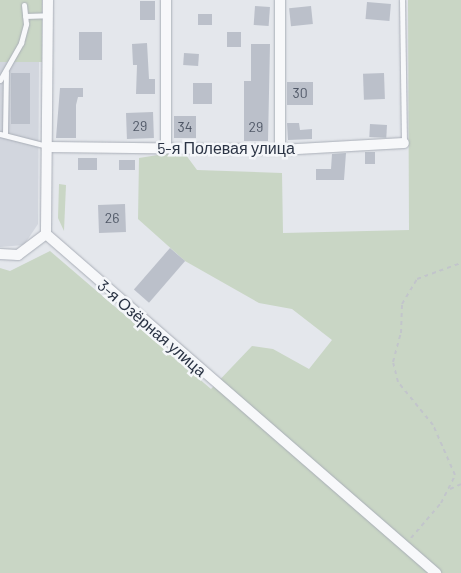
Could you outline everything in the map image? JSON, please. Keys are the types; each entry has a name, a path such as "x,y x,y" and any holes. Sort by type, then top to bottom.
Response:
{"street":[{"path":"0,254 18,255 46,234 48,0"},
{"path":"166,0 166,148"},
{"path":"280,0 280,150"},
{"name":"5-я Полевая улица","path":"48,147 280,150 404,143"},
{"name":"3-я Озёрная улица","path":"46,234 436,573"}],"lane":[{"path":"402,0 404,143"},
{"path":"0,80 21,44 25,16 24,5"},
{"path":"25,16 48,15"},
{"path":"6,70 2,134 48,147"}],"path":[{"path":"404,545 450,489 454,475 433,425 398,382 393,362 408,289 418,279 461,264"},
{"path":"450,489 461,484"}],"shaded area":[{"path":"0,62 39,62 38,224 24,245 0,247"}],"green space":[{"path":"0,0 42,0 42,62 0,62"},
{"path":"408,0 461,0 461,573 0,573 0,268 10,271 50,251 211,389 252,346 273,349 309,369 332,340 292,309 259,303 185,261 138,219 139,158 183,151 197,170 282,173 283,233 409,230"},
{"path":"59,184 66,185 64,231 58,218"}],"building":[{"path":"140,1 155,1 155,20 140,20"},
{"path":"367,2 391,4 389,21 366,19"},
{"path":"255,6 270,7 269,26 254,25"},
{"path":"311,6 313,24 291,26 289,8"},
{"path":"198,14 212,14 212,25 198,25"},
{"path":"79,32 102,32 102,60 79,60"},
{"path":"227,32 241,32 241,47 227,47"},
{"path":"147,43 149,79 155,79 155,94 136,94 137,65 133,65 132,44"},
{"path":"251,44 270,44 268,141 244,141 244,81 251,81"},
{"path":"184,53 199,54 198,66 183,65"},
{"path":"11,73 30,73 30,124 11,124"},
{"path":"384,73 385,99 364,100 363,74"},
{"path":"287,82 313,82 313,105 287,105"},
{"path":"193,83 212,83 212,104 193,104"},
{"path":"60,88 83,88 83,97 78,97 76,105 76,138 56,138"},
{"path":"153,112 154,138 127,139 126,113"},
{"path":"174,116 196,116 196,138 174,138"},
{"path":"287,123 299,123 300,130 312,129 312,139 288,140"},
{"path":"370,124 387,125 386,138 369,137"},
{"path":"365,152 375,152 375,164 365,164"},
{"path":"346,153 344,180 316,180 316,169 331,169 332,154"},
{"path":"78,158 97,158 97,170 78,170"},
{"path":"119,160 135,160 135,170 119,170"},
{"path":"125,204 126,232 99,233 98,205"},
{"path":"170,248 185,261 149,303 134,290"}]}
